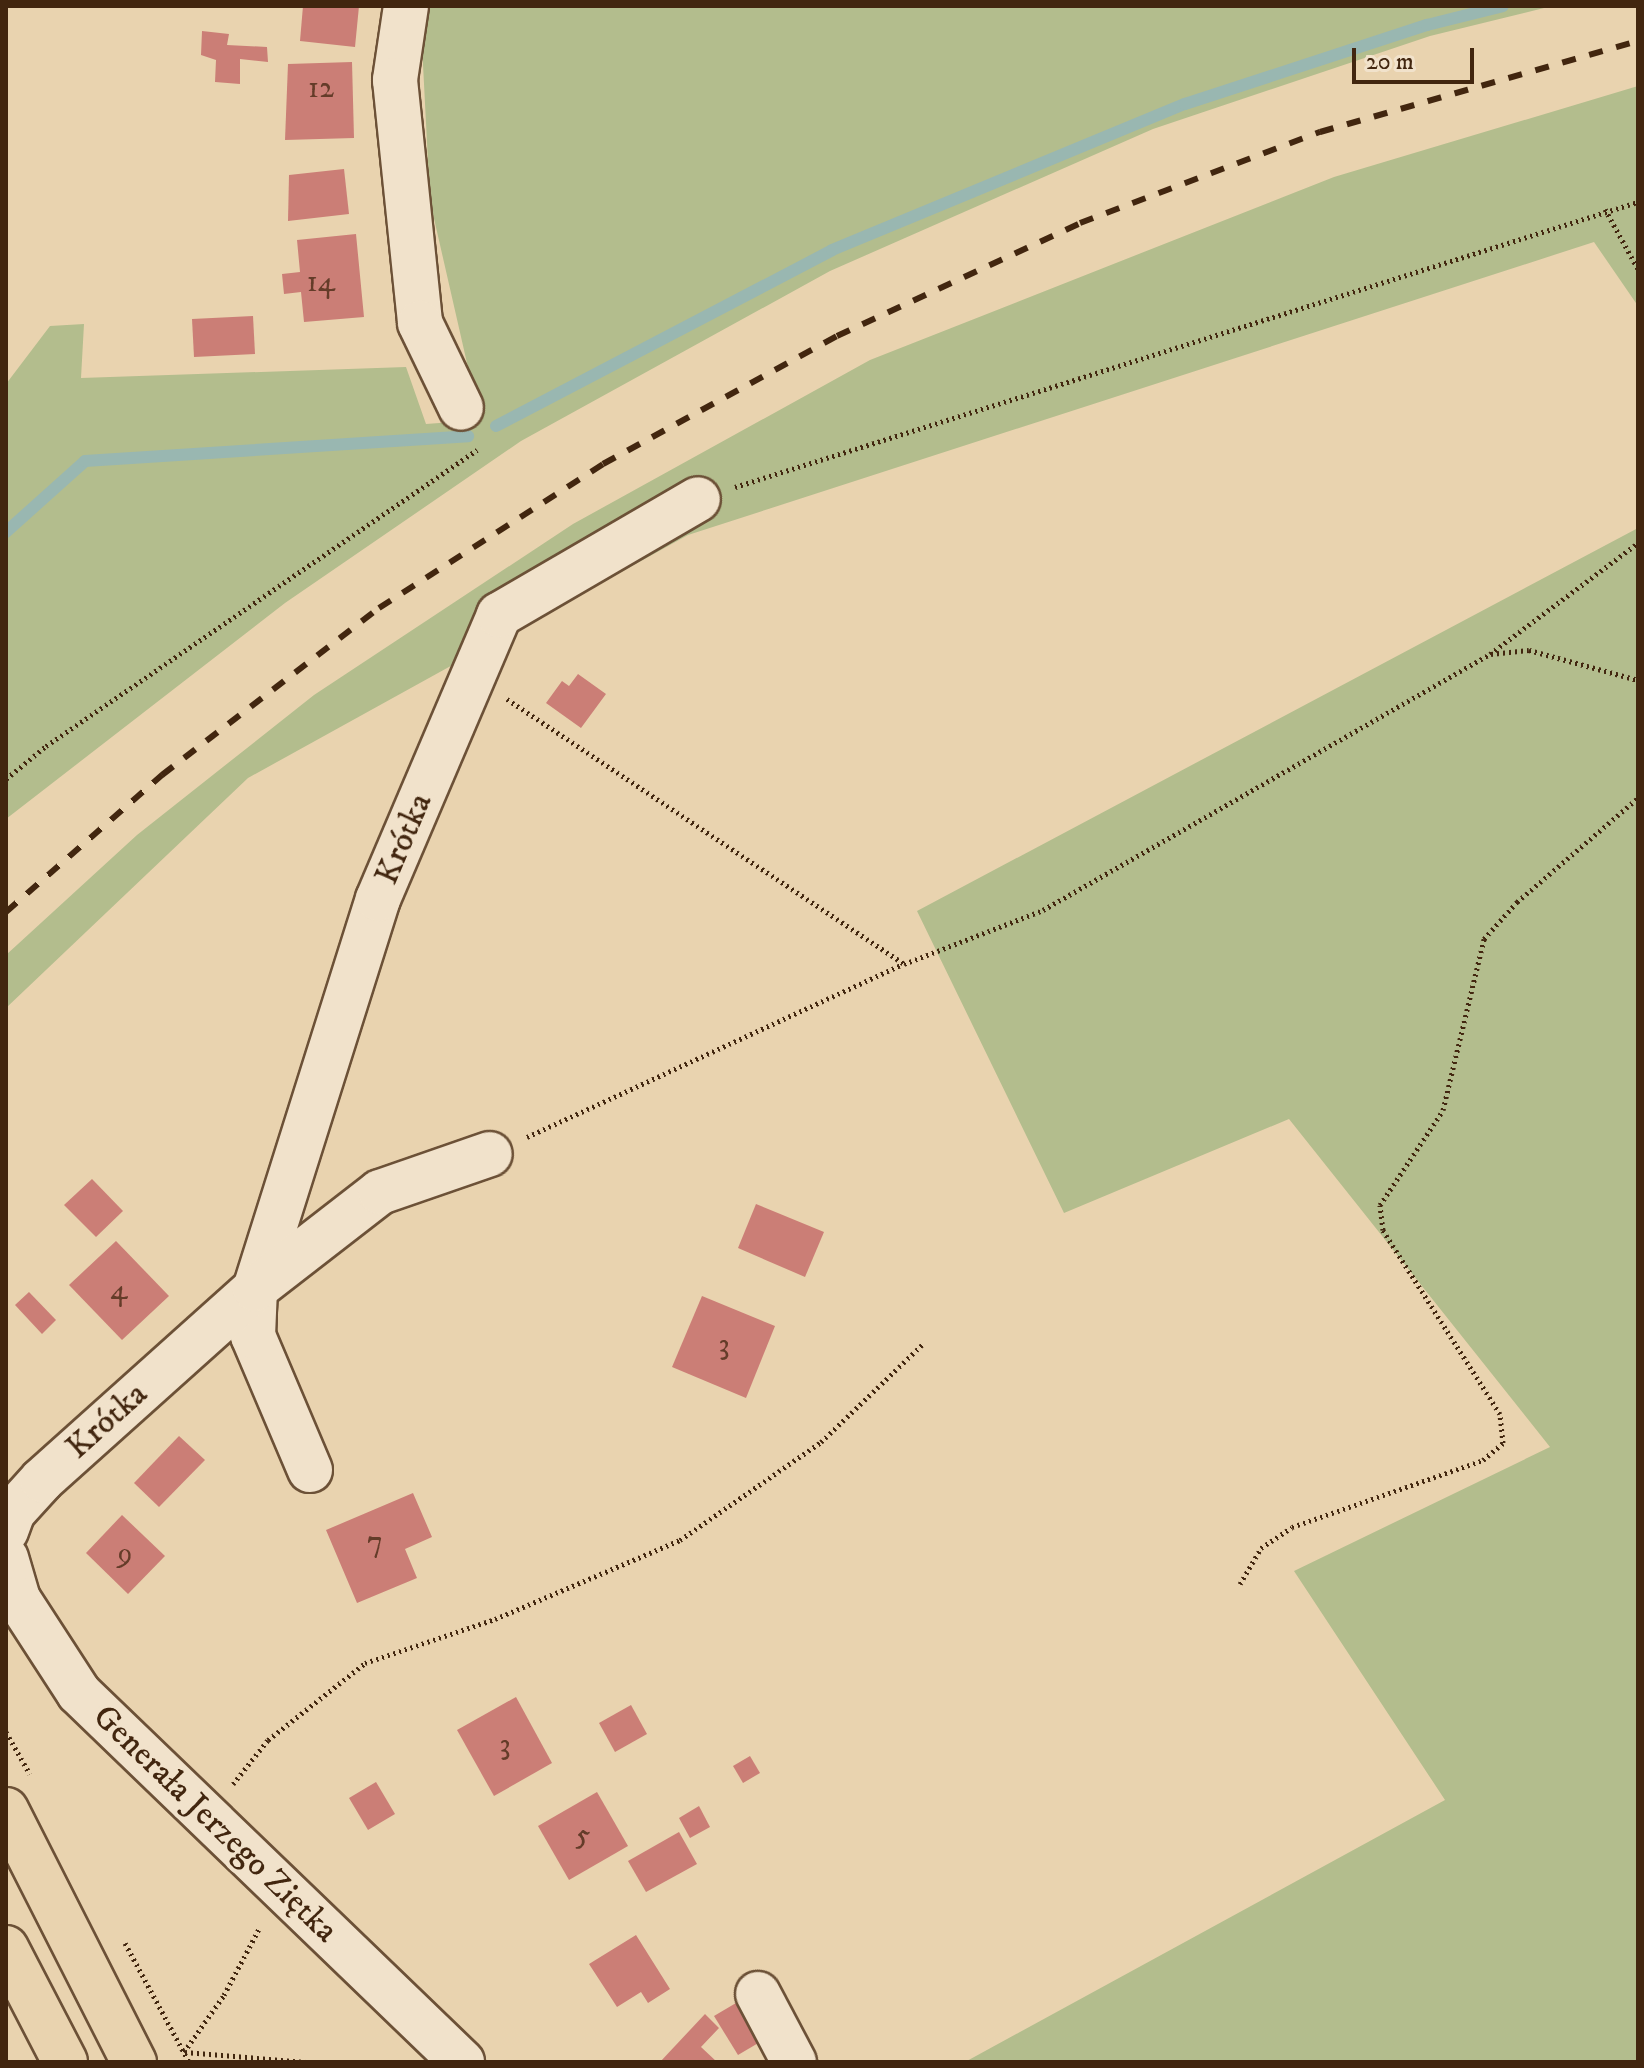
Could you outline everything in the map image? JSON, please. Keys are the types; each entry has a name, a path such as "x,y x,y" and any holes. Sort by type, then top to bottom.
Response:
{"main road":[{"path":"6,1810 134,2062"},
{"path":"6,1948 65,2062"}],"street":[{"path":"406,6 395,80 420,323 461,408"},
{"name":"Krótka","path":"310,1470 253,1336 255,1289 378,899 499,615 698,499"},
{"name":"Krótka","path":"6,1531 13,1512 42,1480 255,1289 380,1192 490,1154"},
{"name":"Generała Jerzego Ziętka","path":"6,1558 18,1599 79,1693 462,2062"},
{"path":"758,1994 794,2062"}],"path":[{"path":"698,499 1605,209 1638,202"},
{"path":"1605,209 1638,269"},
{"path":"6,779 46,746 482,447 461,408"},
{"path":"490,1154 904,964 1043,910 1490,654 1638,543"},
{"path":"1490,654 1529,650 1638,680"},
{"path":"473,676 904,964"},
{"path":"1240,1584 1261,1548 1292,1527 1483,1460 1503,1443 1500,1414 1383,1230 1380,1205 1443,1110 1484,939 1517,902 1638,798"},
{"path":"207,1817 268,1740 365,1663 495,1619 680,1540 821,1442 923,1344"},
{"path":"281,1888 224,1995 184,2052 306,2062"}],"green space":[{"path":"420,6 1552,6 1430,36 1153,129 830,271 521,441 285,603 6,819 6,384 50,326 84,324 81,378 406,367 426,424 480,420 430,201"},
{"path":"1638,86 1638,306 1594,242 688,535 248,778 6,1008 6,955 137,835 314,695 573,524 870,360 1334,177"},
{"path":"1638,528 1638,2062 965,2062 1445,1800 1294,1571 1550,1447 1289,1119 1064,1213 917,911"}],"building":[{"path":"303,6 359,6 355,47 300,41"},
{"path":"202,31 229,34 227,45 267,47 268,62 240,59 240,84 215,82 216,60 201,55"},
{"path":"352,62 354,138 285,140 288,64"},
{"path":"344,169 349,214 288,221 289,175"},
{"path":"356,234 364,317 304,322 301,292 284,294 282,274 300,272 297,240"},
{"path":"253,316 255,354 194,357 192,319"},
{"path":"578,674 606,694 581,728 546,703 562,681 569,686"},
{"path":"92,1179 123,1211 96,1237 64,1205"},
{"path":"756,1204 824,1232 805,1277 738,1248"},
{"path":"116,1241 169,1296 122,1340 69,1285"},
{"path":"29,1292 56,1320 42,1334 15,1305"},
{"path":"702,1296 775,1326 746,1398 672,1367"},
{"path":"179,1436 205,1460 159,1507 134,1483"},
{"path":"413,1493 432,1537 405,1549 417,1578 357,1603 326,1530"},
{"path":"122,1515 165,1556 128,1594 86,1553"},
{"path":"516,1697 552,1763 494,1796 457,1730"},
{"path":"631,1705 647,1734 615,1752 599,1723"},
{"path":"750,1756 760,1773 743,1783 733,1766"},
{"path":"376,1782 395,1814 368,1830 349,1798"},
{"path":"597,1792 628,1846 569,1880 538,1826"},
{"path":"699,1806 710,1827 690,1838 679,1818"},
{"path":"679,1832 697,1864 646,1892 628,1861"},
{"path":"636,1935 670,1989 648,2003 641,1992 617,2007 589,1964"},
{"path":"736,2003 760,2042 738,2055 714,2016"},
{"path":"705,2014 719,2028 701,2047 717,2062 660,2062"}],"waterway":[{"path":"496,426 832,250 1185,104 1427,25 1503,6"},
{"path":"6,532 85,461 468,436"}],"railway":[{"path":"6,912 162,775 379,608 603,464 837,336 1080,223 1320,132 1638,41"}]}
